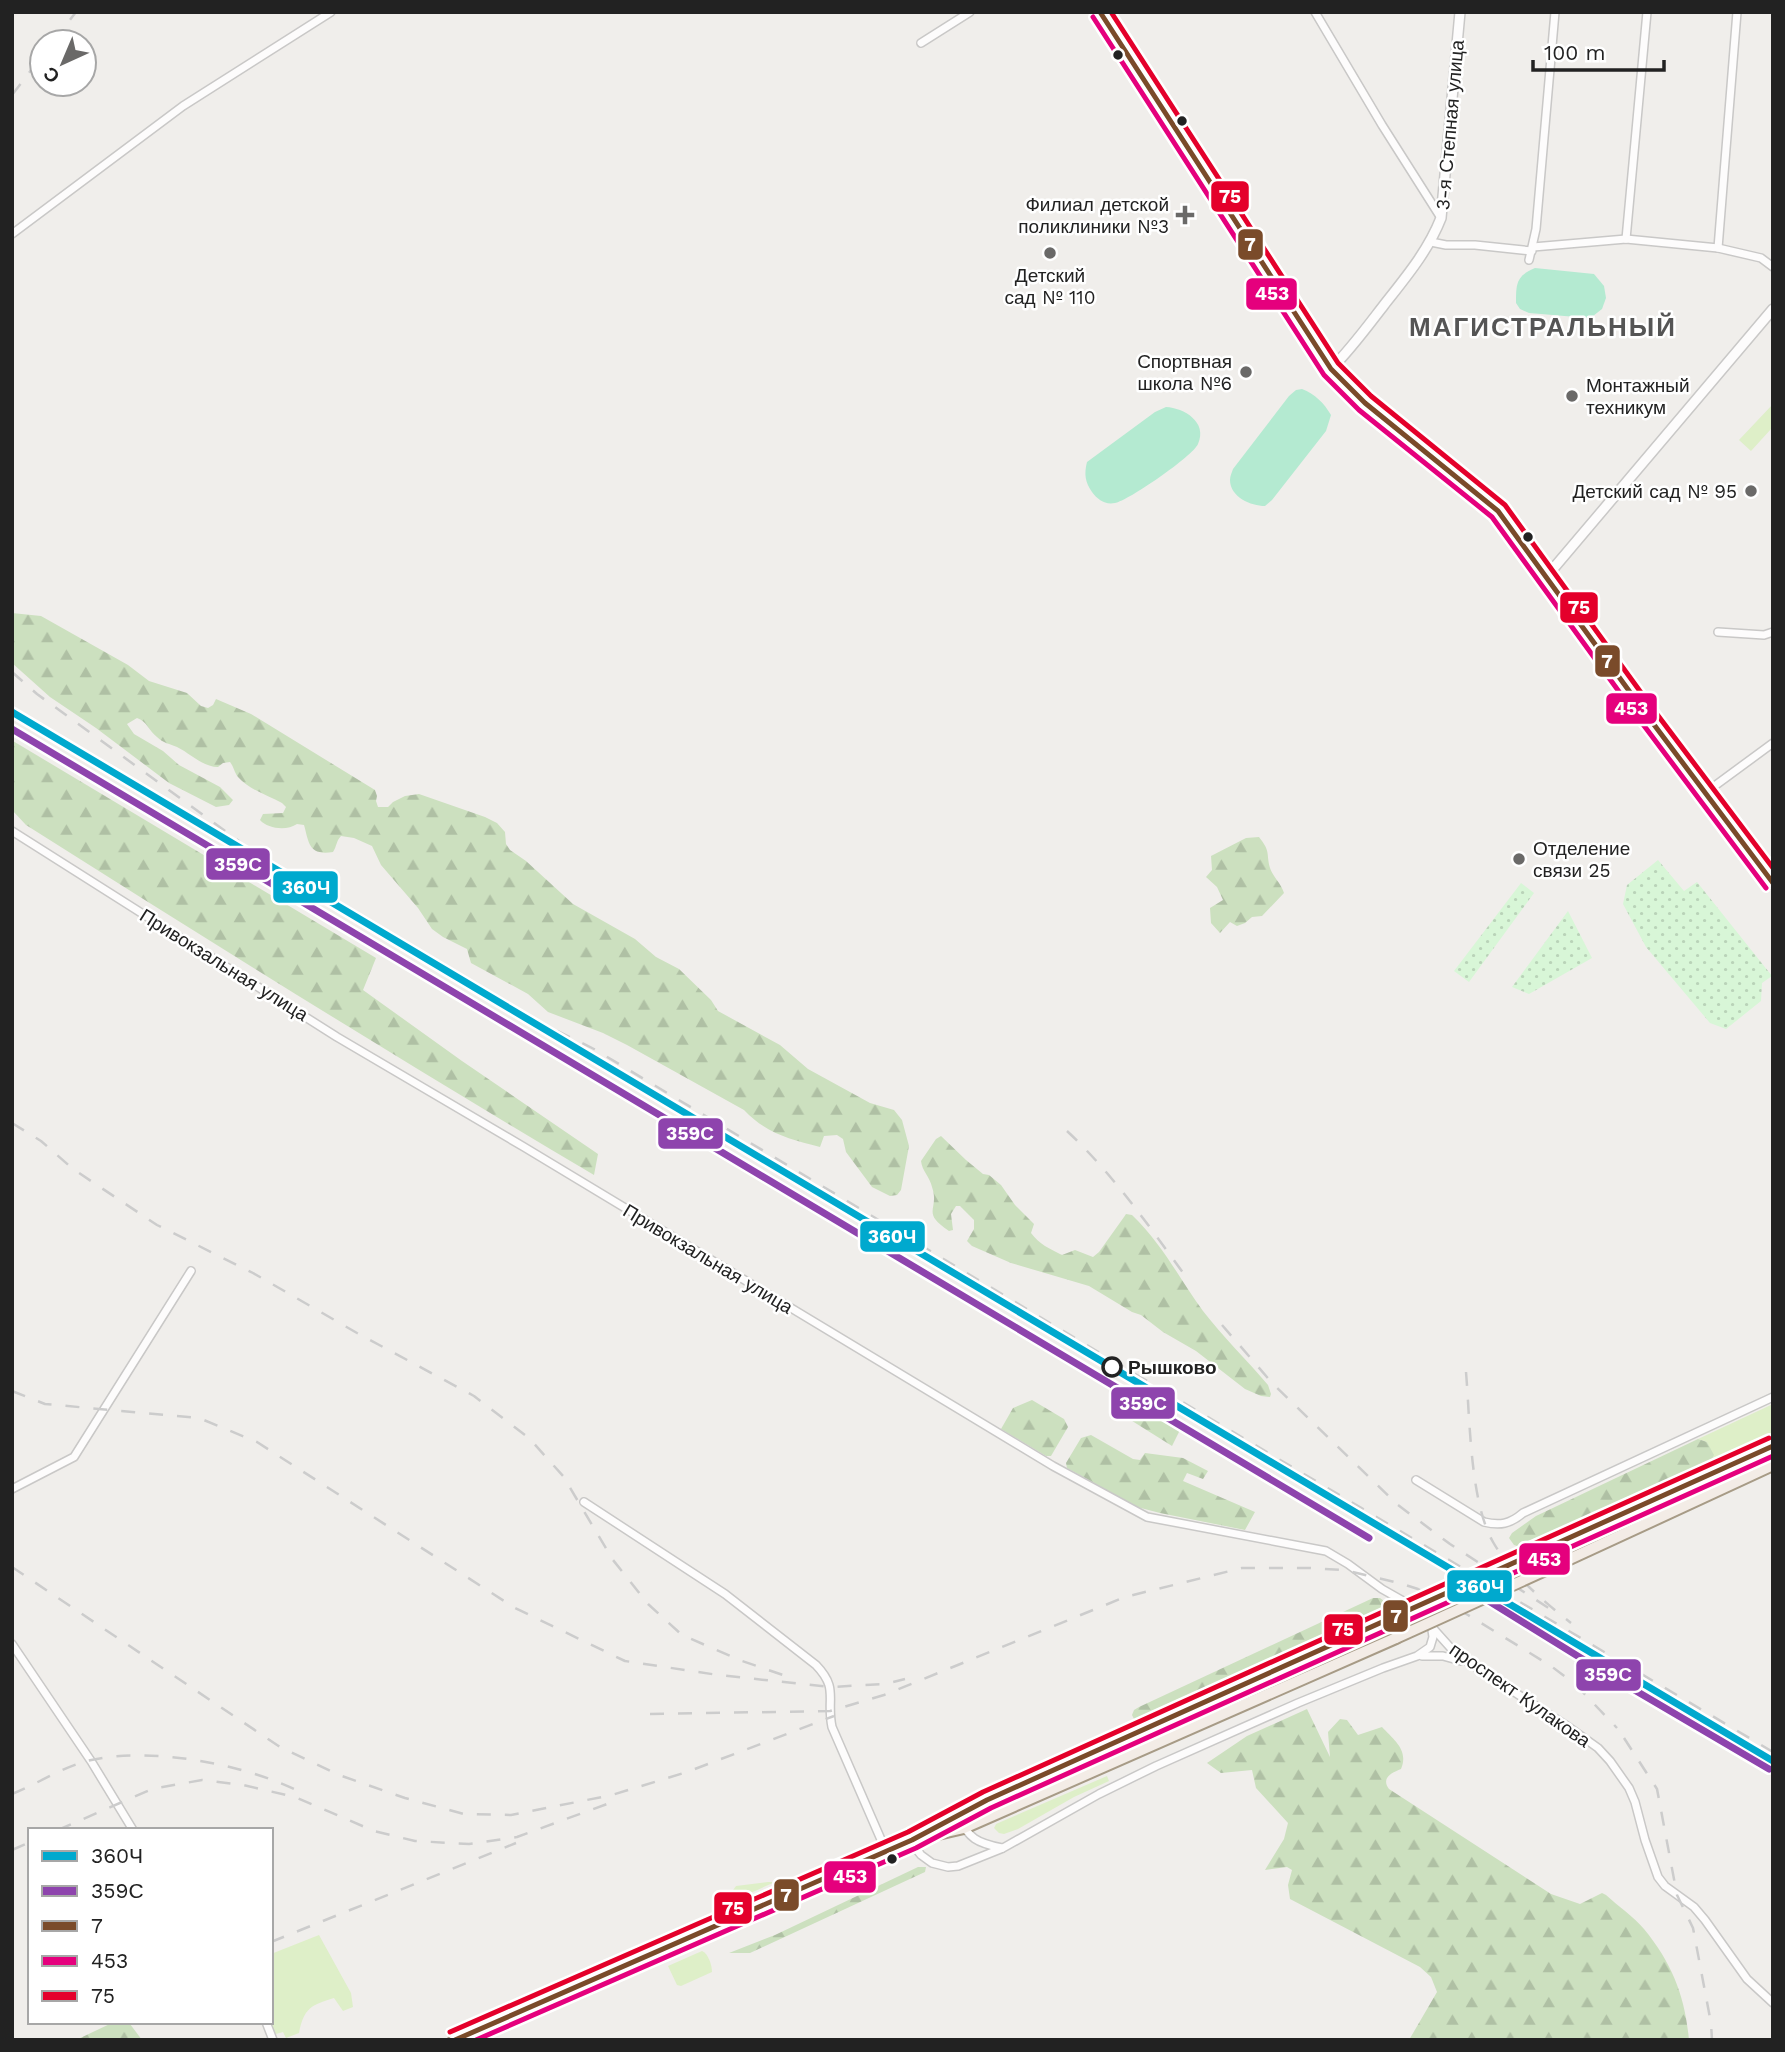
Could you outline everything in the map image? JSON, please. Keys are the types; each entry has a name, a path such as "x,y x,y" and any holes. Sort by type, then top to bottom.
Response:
{"main road":[{"path":"1100,12 1331,369 1365,403 1498,511 1773,883"},
{"path":"454,2040 911,1841 957,1815 1773,1446"},
{"path":"911,1841 964,1828 1561,1563 1773,1465"}],"street":[{"path":"12,234 183,106 331,12"},
{"path":"921,43 970,12"},
{"path":"1315,12 1441,218"},
{"name":"3-я Степная улица","path":"1331,369 1356,342 1432,242 1441,218 1460,12"},
{"path":"1529,260 1536,229 1555,12"},
{"path":"1626,239 1647,12"},
{"path":"1718,248 1737,12"},
{"path":"1432,242 1533,249 1626,239 1718,248 1761,258 1773,267"},
{"path":"1547,576 1773,309"},
{"path":"1718,632 1764,635 1773,632"},
{"path":"1705,793 1773,743"},
{"name":"Привокзальная улица","path":"12,831 337,1037 1053,1466 1147,1517 1326,1552 1338,1557 1372,1583 1405,1602 1429,1623"},
{"path":"12,1489 74,1457 191,1271"},
{"path":"1416,1480 1484,1522 1497,1525 1509,1523 1523,1513 1773,1397"},
{"path":"584,1502 725,1594 816,1665 827,1677 831,1687 832,1727 886,1851"},
{"path":"911,1841 921,1855 932,1863 948,1867 1003,1848 1099,1794 1156,1766 1310,1698 1425,1652 1432,1642 1433,1631 1429,1623"},
{"name":"проспект Кулакова","path":"1429,1623 1446,1645 1468,1664 1570,1728 1598,1748 1610,1761 1629,1787 1658,1877 1665,1886 1694,1907 1747,1979 1773,2003"},
{"path":"12,1644 91,1761 132,1828"},
{"path":"1417,1656 1443,1656 1468,1664"},
{"path":"957,1815 976,1841 1003,1848"},
{"path":"267,2026 274,2040"}],"green space":[{"path":"1535,268 1594,274 1604,286 1606,298 1602,309 1588,318 1529,313 1520,309 1516,303 1518,281"},
{"path":"1302,389 1319,399 1331,415 1326,431 1272,500 1265,506 1248,502 1237,496 1231,486 1233,469 1289,396"},
{"path":"1773,404 1773,430 1771,429 1751,451 1739,440"},
{"path":"1166,407 1187,413 1197,423 1200,436 1194,450 1133,495 1115,503 1099,500 1087,481 1087,462 1155,412"},
{"path":"12,613 41,616 128,665 149,681 187,693 201,706 208,708 216,699 251,714 375,790 378,807 388,807 405,796 419,794 497,823 505,832 506,844 510,850 573,904 635,939 656,957 679,969 711,1000 718,1011 780,1045 808,1069 870,1103 894,1110 902,1120 909,1146 901,1190 897,1195 890,1196 872,1187 846,1152 843,1139 837,1135 824,1136 820,1147 779,1134 761,1125 744,1110 627,1045 548,1012 528,994 471,963 467,949 432,929 418,908 381,865 372,846 341,836 333,852 319,852 311,846 304,825 283,828 268,825 260,820 263,814 283,813 286,807 282,803 242,781 230,762 218,767 202,763 162,741 137,718 127,724 134,734 163,751 179,765 220,787 233,800 229,805 216,807 169,783 50,697 12,663"},
{"path":"13,741 376,958 363,990 598,1154 594,1175 309,1002 26,825 12,810"},
{"path":"1259,837 1267,849 1271,871 1284,893 1262,916 1252,917 1237,926 1230,922 1220,933 1211,923 1210,908 1223,900 1217,887 1206,877 1212,870 1211,856 1246,838"},
{"path":"1658,860 1684,891 1697,882 1772,976 1762,983 1761,1001 1726,1029 1710,1023 1646,947 1623,904 1627,885"},
{"path":"1521,883 1534,893 1469,982 1454,971"},
{"path":"1568,911 1592,958 1529,994 1512,987"},
{"path":"941,1136 983,1174 989,1175 1001,1185 1015,1205 1034,1224 1031,1233 1034,1237 1062,1255 1075,1250 1093,1257 1126,1214 1132,1215 1162,1250 1211,1321 1268,1385 1270,1397 1245,1389 1196,1351 1163,1332 1141,1315 1089,1286 1011,1263 972,1246 967,1241 974,1229 974,1220 960,1206 956,1206 951,1214 953,1230 949,1231 940,1225 933,1215 934,1195 921,1161"},
{"path":"1032,1400 1064,1419 1068,1427 1051,1456 1046,1456 1001,1429 1013,1408"},
{"path":"1138,1404 1181,1428 1172,1446 1129,1419"},
{"path":"1773,1404 1773,1435 1709,1464 1713,1455 1707,1442 1698,1439"},
{"path":"1091,1435 1133,1459 1140,1460 1145,1453 1183,1458 1208,1471 1203,1479 1187,1473 1183,1481 1255,1512 1245,1530 1137,1507 1067,1468 1066,1463 1081,1438"},
{"path":"1698,1439 1707,1442 1714,1455 1709,1464 1550,1537 1546,1534 1520,1547 1514,1545 1509,1538 1536,1516"},
{"path":"1373,1598 1384,1601 1379,1611 1139,1720 1132,1715 1139,1707"},
{"path":"1395,1625 1397,1630 1210,1713 1208,1708"},
{"path":"1307,1709 1330,1757 1328,1732 1340,1719 1347,1720 1358,1735 1382,1727 1399,1746 1403,1756 1401,1769 1387,1779 1389,1789 1551,1894 1580,1904 1602,1893 1630,1915 1654,1942 1669,1967 1684,2009 1689,2040 1409,2040 1437,1992 1431,1977 1420,1967 1290,1899 1288,1885 1292,1870 1287,1867 1265,1870 1284,1839 1288,1823 1256,1788 1252,1770 1221,1773 1207,1763 1247,1736"},
{"path":"1107,1776 1109,1781 1074,1797 1018,1829 1004,1834 994,1828 996,1824"},
{"path":"918,1867 926,1867 925,1872 750,1953 729,1953 775,1935"},
{"path":"775,1882 724,1903 736,1886"},
{"path":"319,1935 351,1993 353,2007 343,2011 334,1998 320,2003 306,2013 299,2033 286,2038 283,2032 276,2034 270,2024 273,2024 273,1953"},
{"path":"702,1951 709,1960 712,1972 681,1986 677,1985 668,1966"},
{"path":"110,2024 130,2024 142,2040 76,2040"}],"railway":[{"path":"64,28 76,12"},
{"path":"12,95 28,74"},
{"path":"12,672 37,694 239,841"},
{"path":"507,1006 594,1049 1773,1752"},
{"path":"12,1123 41,1141 73,1169 157,1225 253,1273 474,1396 529,1438 563,1476 613,1560 648,1604 682,1635 742,1661 786,1676"},
{"path":"1067,1131 1116,1184 1189,1281"},
{"path":"1222,1325 1273,1384 1398,1505 1450,1544 1550,1609"},
{"path":"1466,1372 1472,1460 1485,1525 1493,1542 1518,1576 1571,1623"},
{"path":"12,1391 45,1404 199,1418 257,1442 515,1608 625,1661 718,1675 831,1687 885,1684 905,1679"},
{"path":"12,1567 280,1747 339,1775 405,1798 464,1814 511,1815 612,1795 687,1772 834,1716"},
{"path":"650,1714 830,1711 884,1695 1125,1597 1242,1568 1310,1568 1344,1570 1399,1583 1418,1589 1468,1615 1551,1666 1576,1685 1617,1728"},
{"path":"1624,1738 1657,1789 1677,1895 1693,1928 1712,2040"},
{"path":"12,1794 87,1761 136,1755 164,1756 220,1765 294,1789"},
{"path":"63,1828 152,1789 202,1780 243,1785 295,1797 374,1831 415,1841 469,1844 517,1837 607,1804"},
{"path":"12,1850 28,1843"},
{"path":"273,1941 516,1843"}],"transit line":[{"name":"7","path":"1100,12 1331,369 1365,403 1498,511 1773,883"},
{"name":"75","path":"1111,12 1338,363 1371,396 1505,505 1650,705 1773,868"},
{"name":"453","path":"1093,17 1324,375 1359,410 1492,517 1766,888"},
{"name":"360Ч","path":"12,712 1773,1761"},
{"name":"359С","path":"12,729 1369,1538"},
{"name":"75","path":"450,2032 908,1832 983,1792 1769,1438"},
{"name":"7","path":"455,2040 912,1840 987,1800 1773,1446"},
{"name":"453","path":"476,2040 916,1848 991,1808 1773,1456"},
{"name":"359С","path":"1450,1577 1597,1668 1769,1769"}],"place":[{"name":"Филиал детской поликлиники №3","path":"1185,215"},
{"name":"Детский сад № 110","path":"1050,253"},
{"name":"Спортвная школа №6","path":"1246,372"},
{"name":"Монтажный техникум","path":"1572,396"},
{"name":"Детский сад № 95","path":"1751,491"},
{"name":"Отделение связи 25","path":"1519,859"},
{"name":"Рышково","path":"1112,1367"}],"district":[{"name":"МАГИСТРАЛЬНЫЙ","path":"1543,327"}]}
